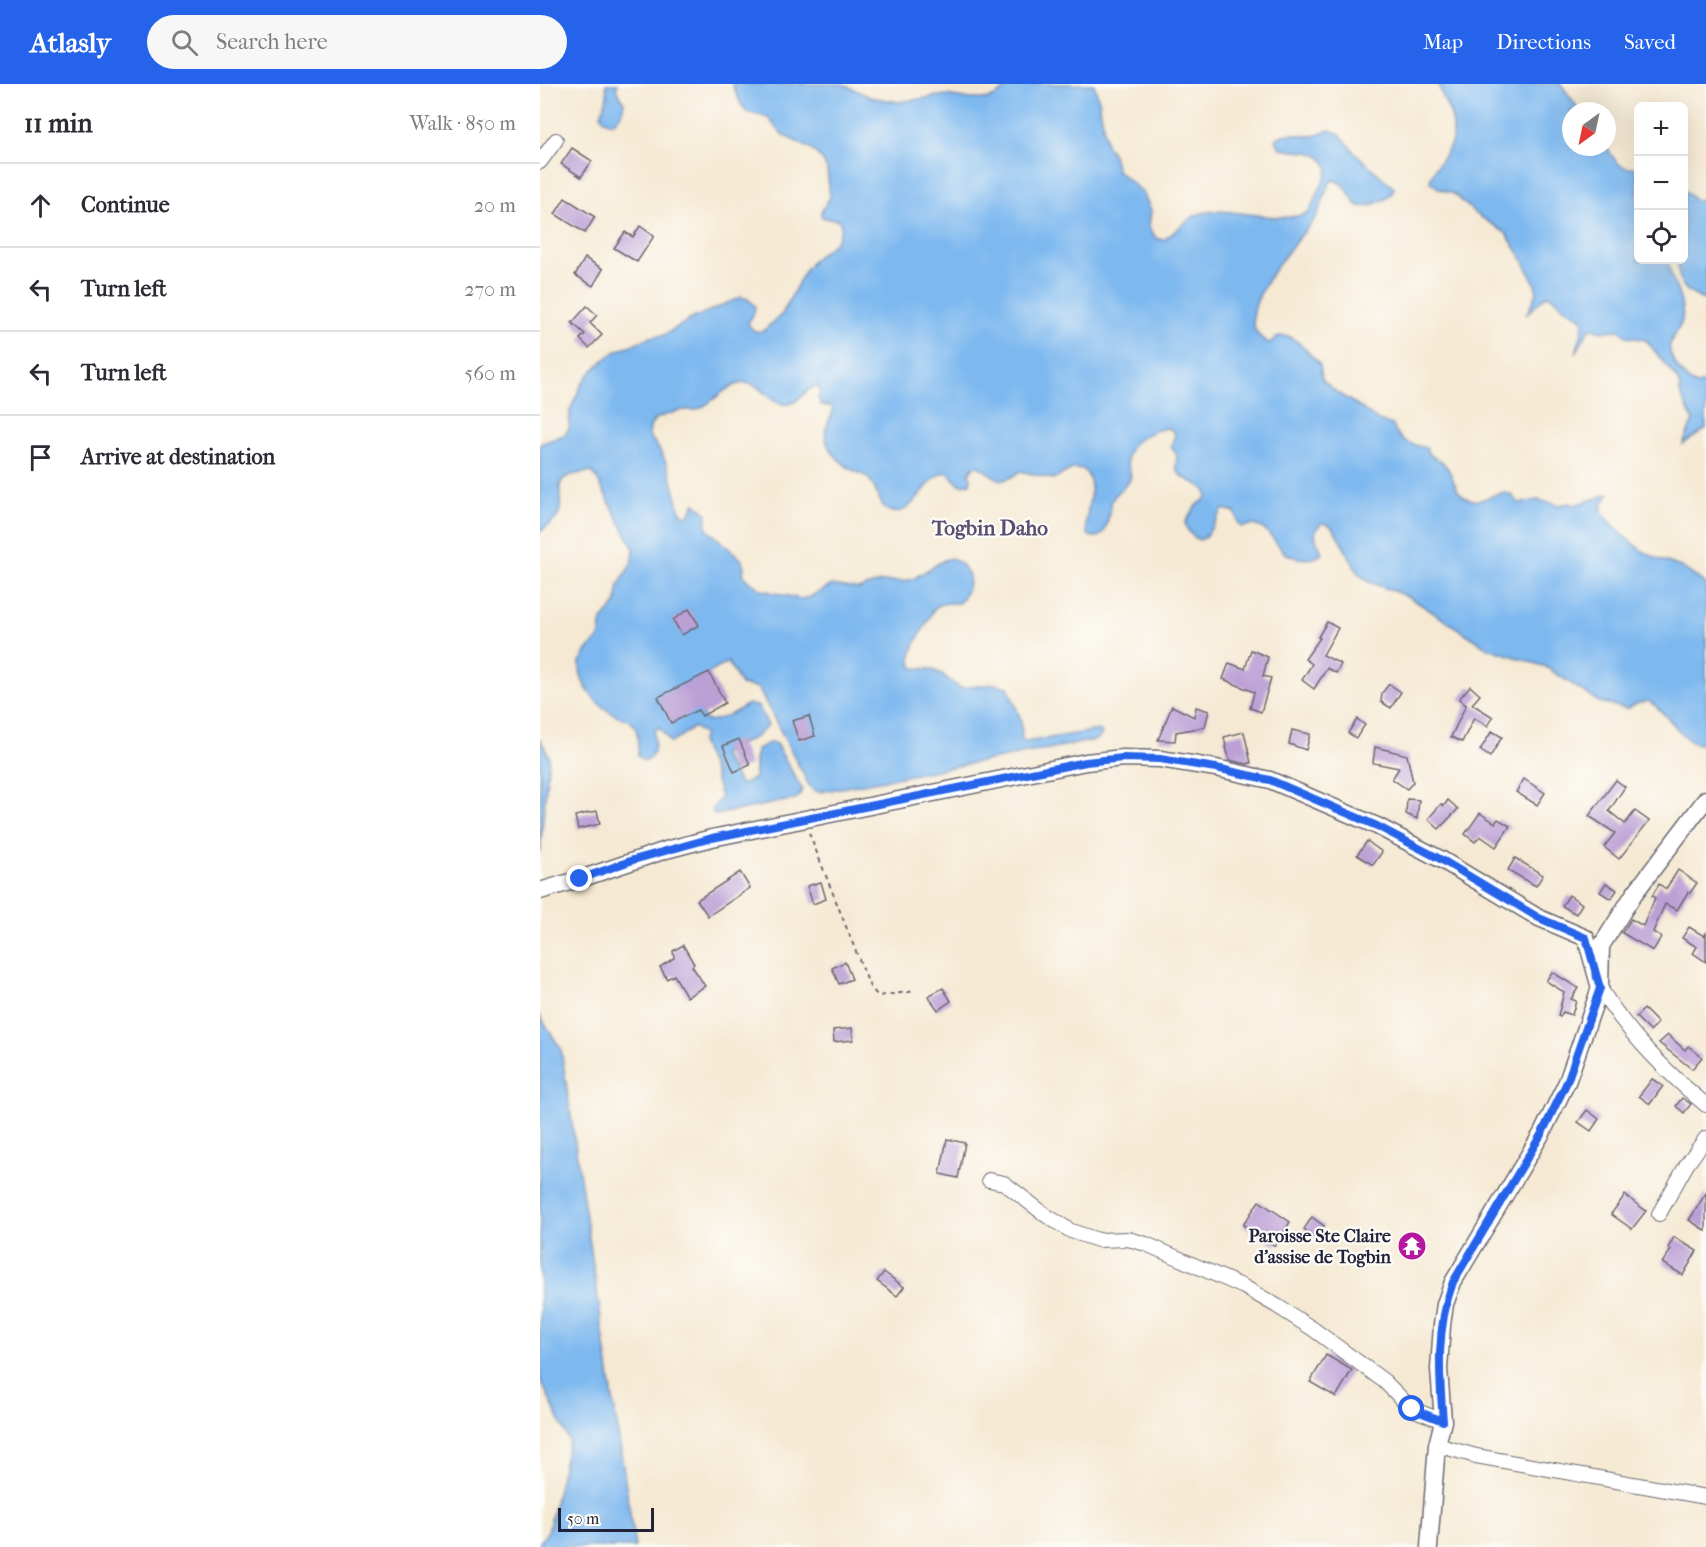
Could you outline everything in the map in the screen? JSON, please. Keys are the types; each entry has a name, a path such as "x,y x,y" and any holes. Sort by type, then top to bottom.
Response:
{"street":[{"path":"540,162 556,140"},
{"path":"540,891 666,850 803,819 1086,762 1123,758 1160,759 1216,768 1270,780 1377,826 1442,860 1539,918 1586,938 1600,988 1609,1003 1672,1077 1706,1105"},
{"path":"1429,1547 1437,1445 1443,1421 1439,1369 1445,1304 1453,1282 1509,1190 1567,1082 1600,988 1601,946 1634,894 1706,799"},
{"path":"1659,1214 1687,1164 1706,1138"},
{"path":"989,1180 1004,1183 1071,1231 1098,1240 1128,1239 1146,1244 1244,1287 1313,1329 1384,1381 1412,1409 1443,1421"},
{"path":"1437,1445 1476,1456 1706,1497"}],"path":[{"path":"803,819 870,987 878,996 916,991"}],"water":[{"path":"606,84 618,84 616,89 624,102 620,115 610,123 601,115 607,96"},
{"path":"732,84 843,84 870,97 899,102 946,95 989,99 1002,92 1010,84 1094,84 1106,144 1113,155 1117,170 1143,193 1151,210 1149,227 1156,238 1163,240 1202,213 1214,211 1285,217 1309,212 1327,174 1328,167 1317,155 1279,147 1276,139 1288,134 1314,136 1330,130 1340,134 1354,152 1394,188 1393,191 1386,199 1362,207 1353,201 1342,184 1334,180 1330,182 1317,216 1279,263 1257,300 1253,317 1256,332 1269,343 1279,336 1288,336 1298,342 1317,361 1320,365 1322,379 1335,391 1377,420 1393,425 1399,436 1406,442 1427,448 1427,452 1446,466 1457,489 1469,499 1480,500 1504,493 1519,503 1538,500 1559,505 1569,503 1575,505 1609,494 1602,504 1602,513 1625,537 1641,550 1681,567 1706,584 1706,743 1691,742 1661,710 1648,701 1637,703 1627,709 1599,702 1546,667 1488,648 1409,597 1367,581 1358,573 1334,529 1328,524 1322,523 1315,534 1322,553 1310,559 1286,554 1263,529 1250,525 1242,527 1239,525 1235,512 1223,509 1205,538 1199,540 1190,533 1185,523 1195,507 1206,498 1207,493 1199,485 1182,477 1179,473 1176,466 1177,455 1171,446 1175,436 1168,428 1154,431 1135,442 1127,461 1131,474 1130,479 1112,500 1104,532 1095,537 1088,535 1086,527 1091,484 1083,469 1072,469 1053,479 1020,471 1003,480 978,466 973,467 969,473 970,483 962,485 947,472 934,479 904,510 891,512 883,506 869,479 844,464 829,447 825,432 833,408 821,405 818,386 796,401 785,404 773,400 756,386 743,383 729,388 701,408 678,411 655,419 650,427 649,436 666,462 680,511 683,515 688,516 695,503 707,514 706,528 741,559 744,566 743,574 747,580 762,590 801,599 810,597 832,585 858,589 880,582 913,579 944,560 952,558 960,563 969,575 967,590 959,603 941,604 933,610 911,654 913,668 930,669 942,674 961,688 994,684 1008,687 1021,720 1022,740 1025,742 1099,730 1102,733 1096,740 820,792 813,790 809,785 758,688 741,685 728,662 685,687 706,721 733,713 748,704 759,707 768,725 757,736 722,754 741,785 755,778 757,749 771,742 776,744 802,789 800,795 795,799 715,815 712,811 713,807 721,798 714,773 701,742 704,735 694,727 671,743 659,727 654,731 654,752 645,761 638,756 638,738 634,725 611,713 597,702 582,680 580,662 599,638 602,620 616,604 619,585 632,562 634,549 592,472 572,475 562,481 558,516 540,532 540,444 564,435 569,429 570,411 581,385 588,375 615,352 650,337 664,335 693,318 741,297 748,299 755,306 748,323 749,326 754,330 763,331 782,314 804,272 814,259 838,237 841,229 840,221 821,216 830,197 827,170 823,161 807,147 783,135 767,117 747,112"},
{"path":"1439,84 1561,84 1574,102 1562,102 1562,156 1613,156 1619,164 1627,168 1634,167 1634,264 1669,264 1680,297 1683,315 1681,325 1670,344 1671,355 1678,368 1692,383 1697,385 1706,383 1706,429 1683,444 1693,420 1680,393 1677,379 1646,340 1628,337 1619,330 1604,331 1590,328 1576,353 1583,321 1578,316 1547,295 1526,315 1537,293 1535,284 1506,233 1476,214 1454,194 1430,182 1431,176 1452,142 1452,120"},
{"path":"1688,194 1695,200 1706,199 1706,301 1686,290 1679,275 1678,264 1688,264"},
{"path":"540,738 549,757 540,852"},
{"path":"540,1016 561,1049 635,1547 540,1547 540,1541 548,1532 569,1441 540,1379"}],"building":[{"path":"572,148 592,161 581,177 561,164"},
{"path":"565,198 595,217 585,233 555,214"},
{"path":"640,226 654,236 637,262 614,248 625,232 633,237"},
{"path":"585,258 603,269 593,286 575,275"},
{"path":"587,306 597,315 590,323 602,335 589,348 580,339 585,334 572,323"},
{"path":"689,609 699,625 682,635 673,620"},
{"path":"1327,622 1338,628 1323,655 1341,664 1336,673 1327,668 1314,689 1302,680 1312,664 1305,659 1320,638 1318,637"},
{"path":"1251,650 1268,657 1263,676 1271,678 1261,712 1250,708 1254,692 1223,679 1229,663 1245,669"},
{"path":"709,672 725,703 702,716 698,710 671,723 658,697"},
{"path":"1389,684 1401,692 1391,708 1381,702 1382,693"},
{"path":"1470,686 1480,695 1472,704 1493,717 1488,726 1474,718 1462,742 1451,737 1466,705 1459,699"},
{"path":"1172,706 1194,717 1196,707 1209,711 1205,727 1176,732 1175,741 1158,740"},
{"path":"809,716 815,736 799,741 792,721"},
{"path":"1357,719 1365,725 1356,738 1348,733"},
{"path":"1292,730 1310,734 1306,750 1289,744"},
{"path":"1492,731 1502,737 1490,757 1480,750"},
{"path":"1244,732 1251,763 1247,764 1229,760 1224,737"},
{"path":"739,739 750,765 734,772 723,746"},
{"path":"1375,747 1407,755 1413,782 1407,789 1392,779 1399,768 1373,763"},
{"path":"1524,779 1545,793 1537,805 1516,792"},
{"path":"1616,780 1625,787 1609,811 1625,824 1635,811 1649,821 1619,859 1604,847 1615,833 1589,816"},
{"path":"1407,799 1419,800 1417,819 1406,814"},
{"path":"1448,800 1458,809 1439,829 1428,819 1441,804 1444,806"},
{"path":"597,811 600,824 578,829 575,816"},
{"path":"1480,813 1495,823 1498,819 1510,826 1496,847 1480,836 1475,842 1465,834"},
{"path":"1367,841 1382,852 1373,865 1357,855"},
{"path":"1515,858 1543,875 1536,886 1508,870"},
{"path":"1678,870 1697,883 1690,893 1688,892 1677,910 1665,904 1653,932 1661,937 1653,951 1622,933 1631,919 1643,926 1655,898 1652,896 1659,884 1666,889"},
{"path":"740,872 750,888 708,916 697,900"},
{"path":"821,882 826,899 813,904 807,886"},
{"path":"1606,883 1617,890 1611,899 1600,892"},
{"path":"1569,895 1582,904 1576,914 1562,906"},
{"path":"1689,927 1704,936 1706,933 1706,962 1693,953 1697,947 1682,938"},
{"path":"683,945 694,964 692,966 705,986 687,997 674,975 667,979 660,967 674,958 673,951"},
{"path":"845,962 852,979 839,984 832,968"},
{"path":"1552,972 1578,988 1571,999 1576,1001 1572,1015 1563,1012 1560,1017 1558,1016 1564,992 1546,981"},
{"path":"943,988 951,1001 938,1010 928,996"},
{"path":"1644,1009 1658,1023 1650,1031 1636,1017"},
{"path":"852,1028 853,1040 834,1042 833,1030"},
{"path":"1668,1035 1685,1050 1688,1046 1702,1057 1692,1069 1659,1043"},
{"path":"1652,1079 1663,1086 1650,1104 1639,1096"},
{"path":"1682,1098 1691,1104 1684,1113 1676,1106"},
{"path":"1587,1110 1599,1119 1591,1131 1578,1122"},
{"path":"947,1139 965,1143 958,1178 940,1174"},
{"path":"1706,1193 1706,1231 1689,1220"},
{"path":"1625,1195 1646,1211 1632,1229 1611,1214"},
{"path":"1259,1201 1290,1222 1275,1246 1243,1225"},
{"path":"1312,1217 1324,1226 1316,1238 1304,1229"},
{"path":"1674,1237 1697,1251 1683,1275 1662,1263 1671,1250 1668,1248"},
{"path":"884,1272 904,1287 897,1296 877,1281"},
{"path":"1326,1355 1352,1370 1336,1397 1310,1382"}],"place":[{"name":"Paroisse Ste Claire d'assise de Togbin","path":"1412,1246"}],"district":[{"name":"Togbin Daho","path":"990,528"}],"route":[{"path":"580,879 666,850 769,826 1086,762 1123,758 1160,759 1270,780 1314,798 1377,826 1442,860 1539,918 1586,938 1600,988 1567,1082 1542,1133 1453,1282 1445,1304 1439,1369 1443,1421 1412,1409"}]}
